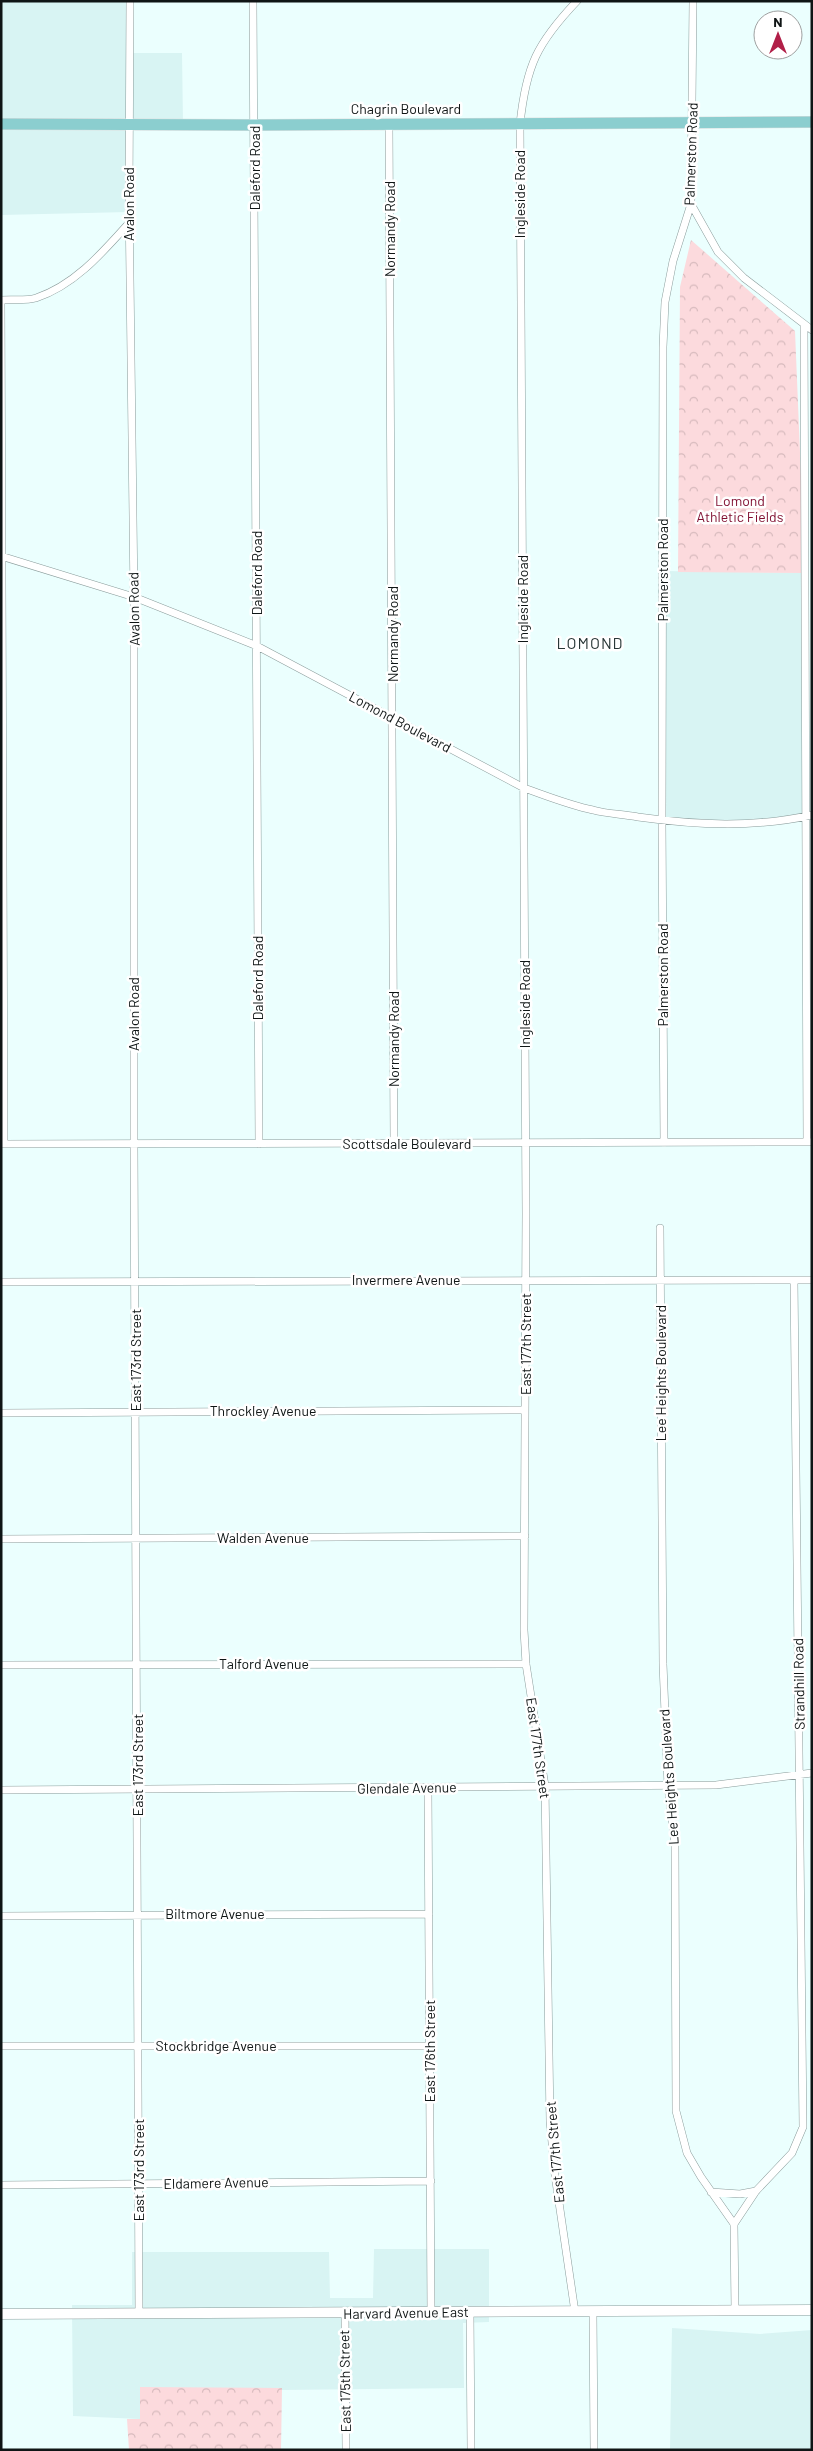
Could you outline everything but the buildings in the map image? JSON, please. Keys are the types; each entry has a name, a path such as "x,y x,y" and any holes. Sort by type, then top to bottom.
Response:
{"main road":[{"name":"Chagrin Boulevard","path":"1,124 255,125 812,122"},
{"name":"Harvard Avenue East","path":"1,2314 812,2310"}],"street":[{"name":"Avalon Road","path":"130,1 128,123 134,598 135,1216"},
{"name":"Daleford Road","path":"253,1 259,1144"},
{"name":"Ingleside Road","path":"526,1213 520,124 528,71 536,52 552,28 577,1"},
{"name":"Palmerston Road","path":"664,1143 662,347 664,302 673,261 691,204 693,1"},
{"name":"Normandy Road","path":"389,124 394,1143"},
{"path":"691,204 718,252 744,278 812,330"},
{"path":"3,1144 1,300 35,298 65,283 85,269 129,222"},
{"path":"804,325 809,816 809,1142"},
{"name":"Lomond Boulevard","path":"2,556 134,598 257,646 524,788 594,810 662,820 730,825 809,816"},
{"name":"Scottsdale Boulevard","path":"3,1144 809,1142"},
{"name":"East 177th Street","path":"526,1213 524,1536 526,1664 545,1786 550,2121 555,2175 575,2312"},
{"name":"East 173rd Street","path":"135,1216 140,2313"},
{"name":"Lee Heights Boulevard","path":"660,1228 663,1673 668,1786 675,1844 676,2111 687,2153 711,2192 734,2224"},
{"name":"Strandhill Road","path":"734,2224 756,2191 792,2153 803,2127 794,1280"},
{"name":"Invermere Avenue","path":"1,1282 812,1280"},
{"name":"Throckley Avenue","path":"1,1413 525,1410"},
{"name":"Walden Avenue","path":"1,1539 524,1536"},
{"name":"Talford Avenue","path":"1,1665 526,1664"},
{"name":"Glendale Avenue","path":"1,1790 428,1789 716,1785 812,1773"},
{"name":"East 176th Street","path":"428,1789 431,2312"},
{"name":"Biltmore Avenue","path":"1,1916 429,1914"},
{"name":"Stockbridge Avenue","path":"1,2046 430,2046"},
{"name":"Eldamere Avenue","path":"1,2185 431,2181"},
{"path":"711,2192 740,2194 756,2191"},
{"path":"734,2224 735,2310"},
{"path":"470,2312 471,2450"},
{"path":"593,2312 594,2450"},
{"name":"East 175th Street","path":"345,2313 346,2450"}],"shaded area":[{"path":"1,1 130,1 129,53 182,53 183,124 128,123 129,212 1,215"},
{"path":"663,571 805,573 806,817 730,825 662,820"},
{"path":"374,2249 489,2249 489,2322 463,2323 464,2388 282,2390 282,2388 140,2388 140,2419 73,2416 72,2305 132,2305 132,2252 329,2252 330,2298 373,2298"},
{"path":"672,2328 760,2334 812,2330 812,2450 670,2450"}],"green space":[{"name":"Lomond Athletic Fields","path":"691,240 795,331 805,573 678,572 680,287"},
{"path":"140,2387 282,2388 281,2450 129,2450 127,2419 140,2419"}],"district":[{"name":"LOMOND","path":"590,643"}]}
